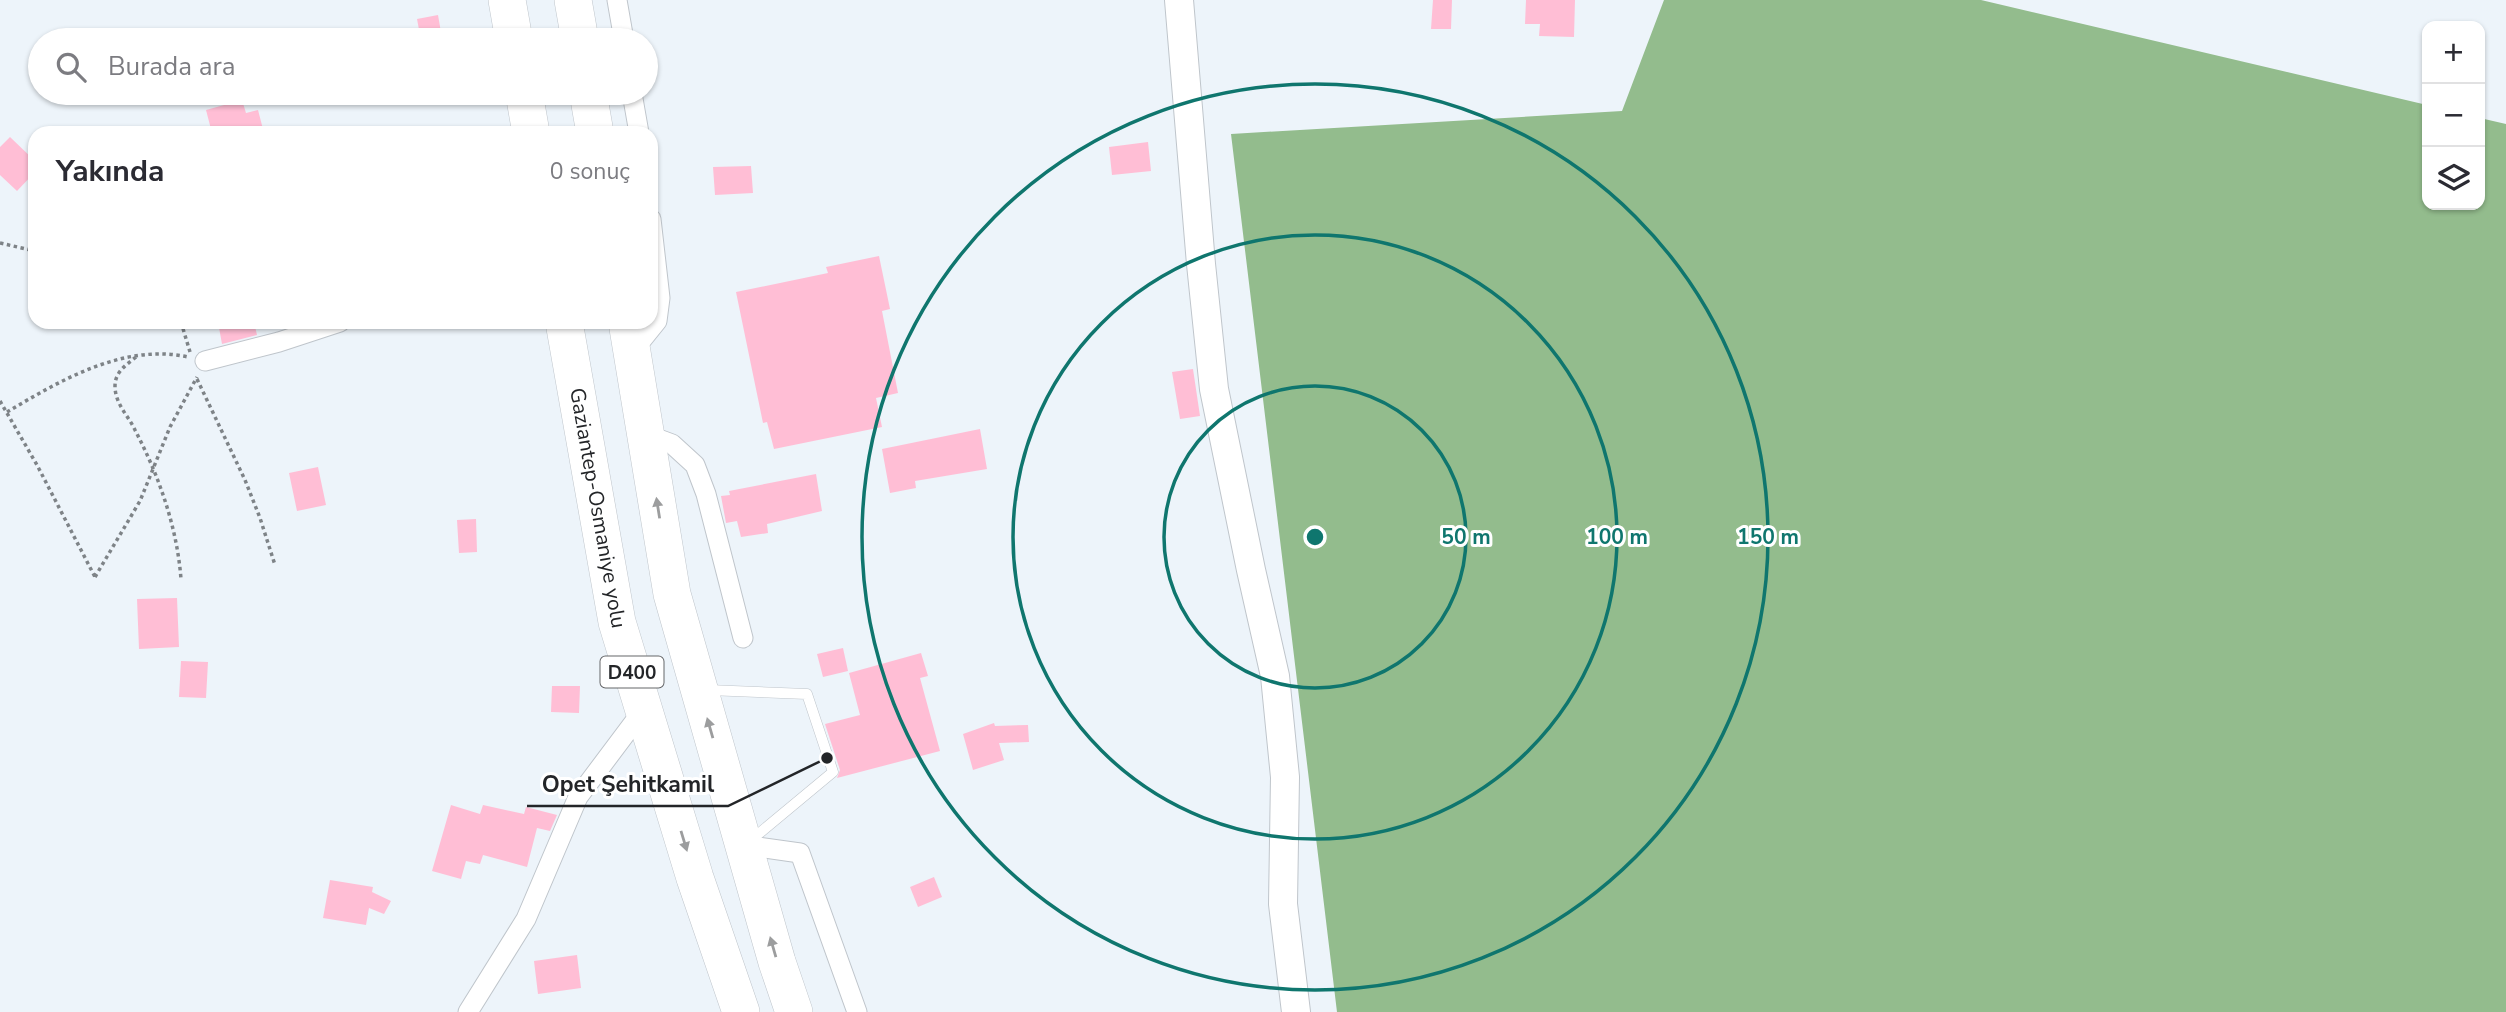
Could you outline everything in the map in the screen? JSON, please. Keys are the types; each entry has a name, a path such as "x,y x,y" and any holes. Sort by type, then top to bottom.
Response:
{"highway":[{"path":"507,0 512,28"},
{"path":"573,0 578,28"},
{"path":"526,105 530,126"},
{"path":"591,105 594,126"},
{"name":"Gaziantep-Osmaniye yolu","path":"565,329 617,622 695,878 741,1012"},
{"name":"D400","path":"629,337 672,594 794,1012"}],"street":[{"path":"617,0 622,28"},
{"path":"1179,0 1214,389 1275,676 1285,777 1283,904 1296,1012"},
{"path":"634,105 638,126"},
{"path":"658,280 658,313"},
{"path":"201,369 319,329"},
{"path":"645,433 672,444 695,465 706,494 743,638"},
{"path":"468,1012 526,919 578,797 644,709"},
{"path":"744,845 800,853 857,1012"}],"lane":[{"path":"699,689 807,694 833,772 744,845"}],"path":[{"path":"0,243 28,249"},
{"path":"7,412 49,387 95,366 138,356 170,353 191,358 183,329"},
{"path":"138,356 120,371 115,385 117,401 135,429 175,532 181,579"},
{"path":"0,401 95,577 140,501 170,427 201,369"},
{"path":"201,369 275,565"}],"green space":[{"path":"1664,0 1981,0 2422,104 2422,210 2485,210 2485,119 2506,124 2506,1012 1337,1012 1231,134 1622,111"}],"building":[{"path":"1433,0 1452,0 1451,29 1431,29"},
{"path":"1526,0 1575,0 1574,37 1539,36 1540,24 1525,24"},
{"path":"438,15 440,28 419,28 417,19"},
{"path":"224,105 244,105 246,113 258,110 262,126 210,126 206,110"},
{"path":"10,137 28,154 28,179 17,191 0,175 0,147"},
{"path":"1148,142 1151,171 1112,175 1109,147"},
{"path":"751,166 753,193 715,195 713,167"},
{"path":"879,256 890,309 882,311 898,393 876,398 882,427 774,449 767,422 763,423 736,292 828,273 826,267"},
{"path":"219,329 256,329 257,335 222,344"},
{"path":"1193,369 1200,416 1180,419 1172,372"},
{"path":"980,429 987,469 915,481 916,488 890,493 882,449"},
{"path":"318,467 326,505 297,511 289,473"},
{"path":"816,474 822,511 767,524 768,533 741,537 737,521 726,523 721,496 730,495 729,491"},
{"path":"476,519 477,552 459,553 457,520"},
{"path":"177,598 179,647 139,649 137,599"},
{"path":"843,648 848,671 823,677 817,654"},
{"path":"921,653 928,676 920,678 940,751 837,778 840,770 825,724 860,715 849,673"},
{"path":"181,661 208,662 206,698 179,697"},
{"path":"552,686 580,686 579,713 551,712"},
{"path":"994,723 995,726 1028,725 1029,742 999,743 1004,760 973,770 963,734"},
{"path":"451,805 480,814 483,805 524,814 526,807 557,815 550,831 537,828 527,867 483,855 480,864 466,861 461,879 432,871"},
{"path":"934,877 942,897 918,907 910,887"},
{"path":"330,880 373,887 372,892 391,901 384,914 369,908 366,925 323,918"},
{"path":"577,955 581,988 538,994 534,961"}],"place":[{"name":"Opet Şehitkamil","path":"827,758"}]}
